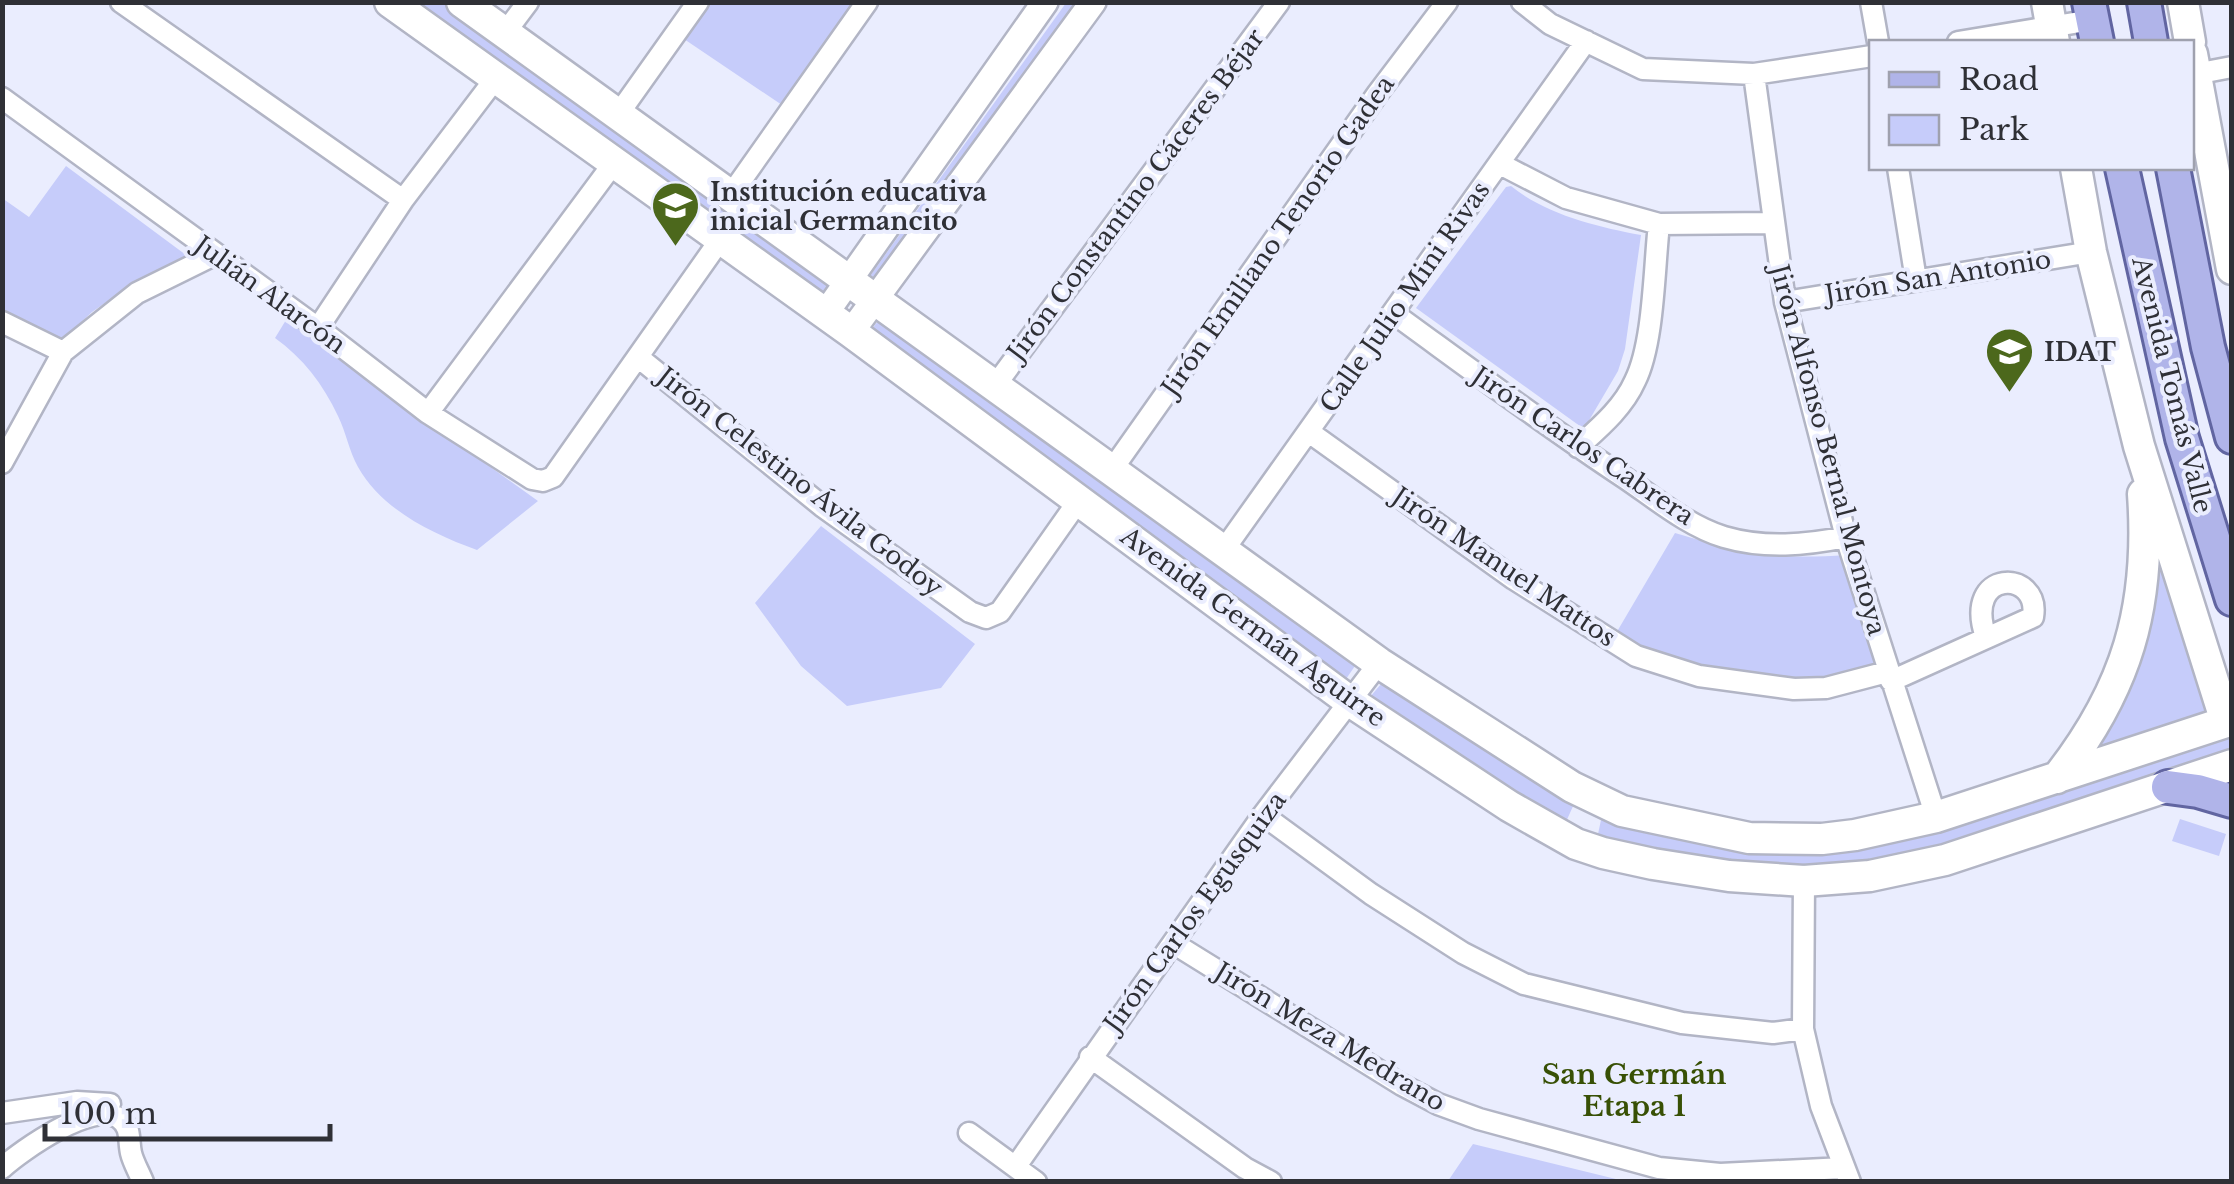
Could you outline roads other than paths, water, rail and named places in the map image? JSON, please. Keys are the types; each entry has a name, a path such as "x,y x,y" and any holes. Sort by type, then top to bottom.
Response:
{"main road":[{"name":"Avenida Germán Aguirre","path":"390,2 851,332 1348,700 1509,806 1576,844 1603,854 1728,876 1804,881 1870,876 1945,860 2232,765"},
{"name":"Avenida Germán Aguirre","path":"462,2 1379,663 1572,786 1622,812 1749,838 1855,836 1936,817 2229,721"},
{"path":"2144,2 2151,40"},
{"path":"2183,2 2190,40"},
{"path":"2194,68 2227,210 2232,269"},
{"name":"Avenida Tomás Valle","path":"2076,170 2091,252 2139,446 2229,721"},
{"name":"Avenida Tomás Valle","path":"2122,170 2182,438 2232,599"},
{"name":"Avenida Tomás Valle","path":"2173,170 2208,348 2232,437"},
{"path":"2057,778 2088,738 2126,662 2141,591 2143,502 2139,446"},
{"path":"2168,787 2198,790 2232,800"},
{"path":"1576,844 1596,798"}],"street":[{"path":"121,2 404,200"},
{"path":"504,34 528,2"},
{"path":"616,116 698,2"},
{"path":"730,196 867,2"},
{"path":"825,314 1046,2"},
{"path":"851,332 1093,2"},
{"name":"Jirón Constantino Cáceres Béjar","path":"994,387 1279,2"},
{"name":"Jirón Emiliano Tenorio Gadea","path":"1111,471 1446,2"},
{"path":"1522,2 1550,24 1643,69 1754,74 1869,56"},
{"path":"1871,2 1878,40"},
{"path":"1968,40 2050,24 2093,22"},
{"name":"Calle Julio Mini Rivas","path":"1223,551 1586,41"},
{"path":"2194,64 2232,67"},
{"name":"Jirón Alfonso Bernal Montoya","path":"1754,74 1785,302 1846,538 1936,817"},
{"path":"318,328 404,200 495,79"},
{"name":"Julián Alarcón","path":"2,98 428,413 532,480 553,477 638,357"},
{"path":"428,413 613,164"},
{"path":"1500,164 1566,198 1659,224 1772,223"},
{"path":"1898,170 1916,280"},
{"path":"1578,447 1608,421 1635,382 1647,334 1659,224"},
{"path":"638,357 720,240"},
{"name":"Jirón San Antonio","path":"1785,302 2091,252"},
{"path":"2,463 63,352 137,293 214,255"},
{"name":"Jirón Carlos Cabrera","path":"1393,313 1578,447 1687,519 1726,538 1766,544 1800,545 1846,538"},
{"path":"2,322 63,352"},
{"name":"Jirón Celestino Ávila Godoy","path":"638,357 822,506 970,612 986,618 1000,612 1079,500"},
{"name":"Jirón Manuel Mattos","path":"1309,432 1514,580 1636,656 1698,676 1794,690 1826,688 1889,676 1986,637"},
{"name":"Jirón Carlos Egúsquiza","path":"1016,1166 1263,815 1379,663"},
{"path":"1263,815 1463,954 1524,984 1682,1023 1774,1033 1803,1029"},
{"path":"1804,881 1803,1029 1817,1091 1847,1175"},
{"name":"Jirón Meza Medrano","path":"1173,943 1438,1104 1479,1119 1685,1177 1847,1175"},
{"path":"1090,1058 1245,1168 1271,1182"},
{"path":"2,1113 77,1102 111,1104 130,1130 131,1154 144,1182"},
{"path":"2,1168 22,1150 90,1114 120,1118 130,1130"},
{"path":"969,1134 1036,1182"}],"place":[{"name":"Institución educativa inicial Germancito","path":"675,248"},
{"name":"IDAT","path":"2009,394"}],"district":[{"name":"San Germán Etapa 1","path":"1634,1090"}]}
